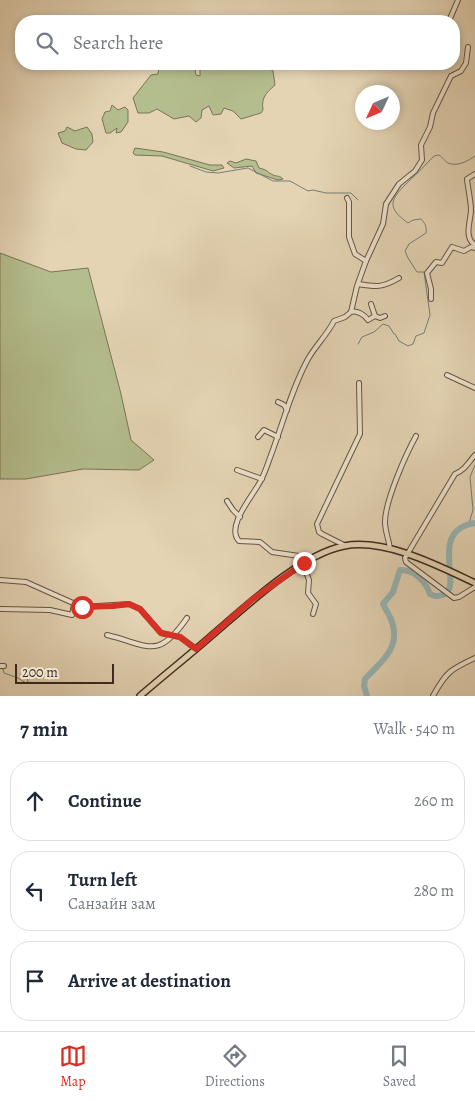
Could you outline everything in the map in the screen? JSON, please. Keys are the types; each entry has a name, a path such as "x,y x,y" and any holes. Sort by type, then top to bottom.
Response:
{"main road":[{"path":"140,696 253,599 303,563 325,551 346,546 371,546 390,549 430,562 475,582"}],"street":[{"path":"452,15 458,0"},
{"path":"313,614 316,604 308,593 309,580 303,559 299,556 270,552 260,542 239,541 235,535 235,526 262,479 308,358 327,334 334,321 345,317 351,312 366,261 383,224 386,204 399,184 415,171 422,160 421,145 430,127 433,113 451,76 462,71 466,62 468,47"},
{"path":"431,299 431,289 427,273 431,266 436,262 442,262 452,247 464,251 475,247 469,235 471,211 466,179 475,174"},
{"path":"347,198 349,202 349,237 355,254 366,261"},
{"path":"358,284 382,286 399,278"},
{"path":"371,304 375,316"},
{"path":"351,312 354,311 365,316 368,320 375,316 380,318 385,316"},
{"path":"448,375 475,388"},
{"path":"346,546 319,532 317,524 360,434 359,383"},
{"path":"278,402 284,405 287,410"},
{"path":"258,437 264,430 278,437"},
{"path":"390,549 385,522 386,515 409,448 416,436"},
{"path":"475,455 467,466 455,474 404,558 406,562 454,598 475,587"},
{"path":"237,470 262,479"},
{"path":"227,501 240,517"},
{"path":"0,580 26,582 82,607 129,604 140,609 161,633 180,637 196,649"},
{"path":"1,609 50,610 72,615 74,604"},
{"path":"107,635 151,647 162,646 175,636 187,618"},
{"path":"433,696 447,673 462,663 475,658"}],"green space":[{"path":"159,70 195,70 196,75 200,76 200,70 272,70 275,85 265,96 261,113 241,119 233,111 224,108 221,114 213,115 209,106 202,110 201,118 196,122 189,116 174,119 157,109 149,113 138,113 133,98 151,75 158,74"},
{"path":"112,105 118,110 125,107 128,110 128,122 121,132 116,133 117,128 110,133 106,133 102,119 105,112 110,111"},
{"path":"67,127 75,131 87,127 92,134 93,142 86,150 76,149 62,143 58,133 65,131"},
{"path":"135,148 163,152 210,165 222,165 224,168 213,171 162,156 135,155 133,153"},
{"path":"246,159 256,161 259,168 283,179 278,180 256,173 252,166 234,168 227,163 230,161 236,163"},
{"path":"0,253 51,272 88,268 131,440 154,460 139,470 83,469 26,479 0,479"}],"waterway":[{"path":"395,334 399,341 408,346 413,344 416,336 424,333 430,315 424,272 417,272 405,251 409,244 426,233 426,227 421,219 408,223 400,217 393,207 395,197 434,156 439,155 451,164 459,164 475,156"},
{"path":"190,166 206,172 218,173 248,168 273,181 290,181 308,191 351,193 358,200"},
{"path":"358,344 362,337 374,332 383,324 389,326 394,334"},
{"path":"469,523 473,510 470,477 475,465"},
{"path":"367,696 364,686 365,679 383,660 392,647 394,631 392,622 383,604 393,592 400,570 405,570 419,577 426,585 430,594 435,596 445,594 450,587 449,556 453,535 461,528 475,523"},
{"path":"0,668 3,669 4,673 26,683 28,682 27,677 29,675 39,679"}],"route":[{"path":"82,607 129,604 140,609 161,633 180,637 196,649 253,599 304,563"}]}
